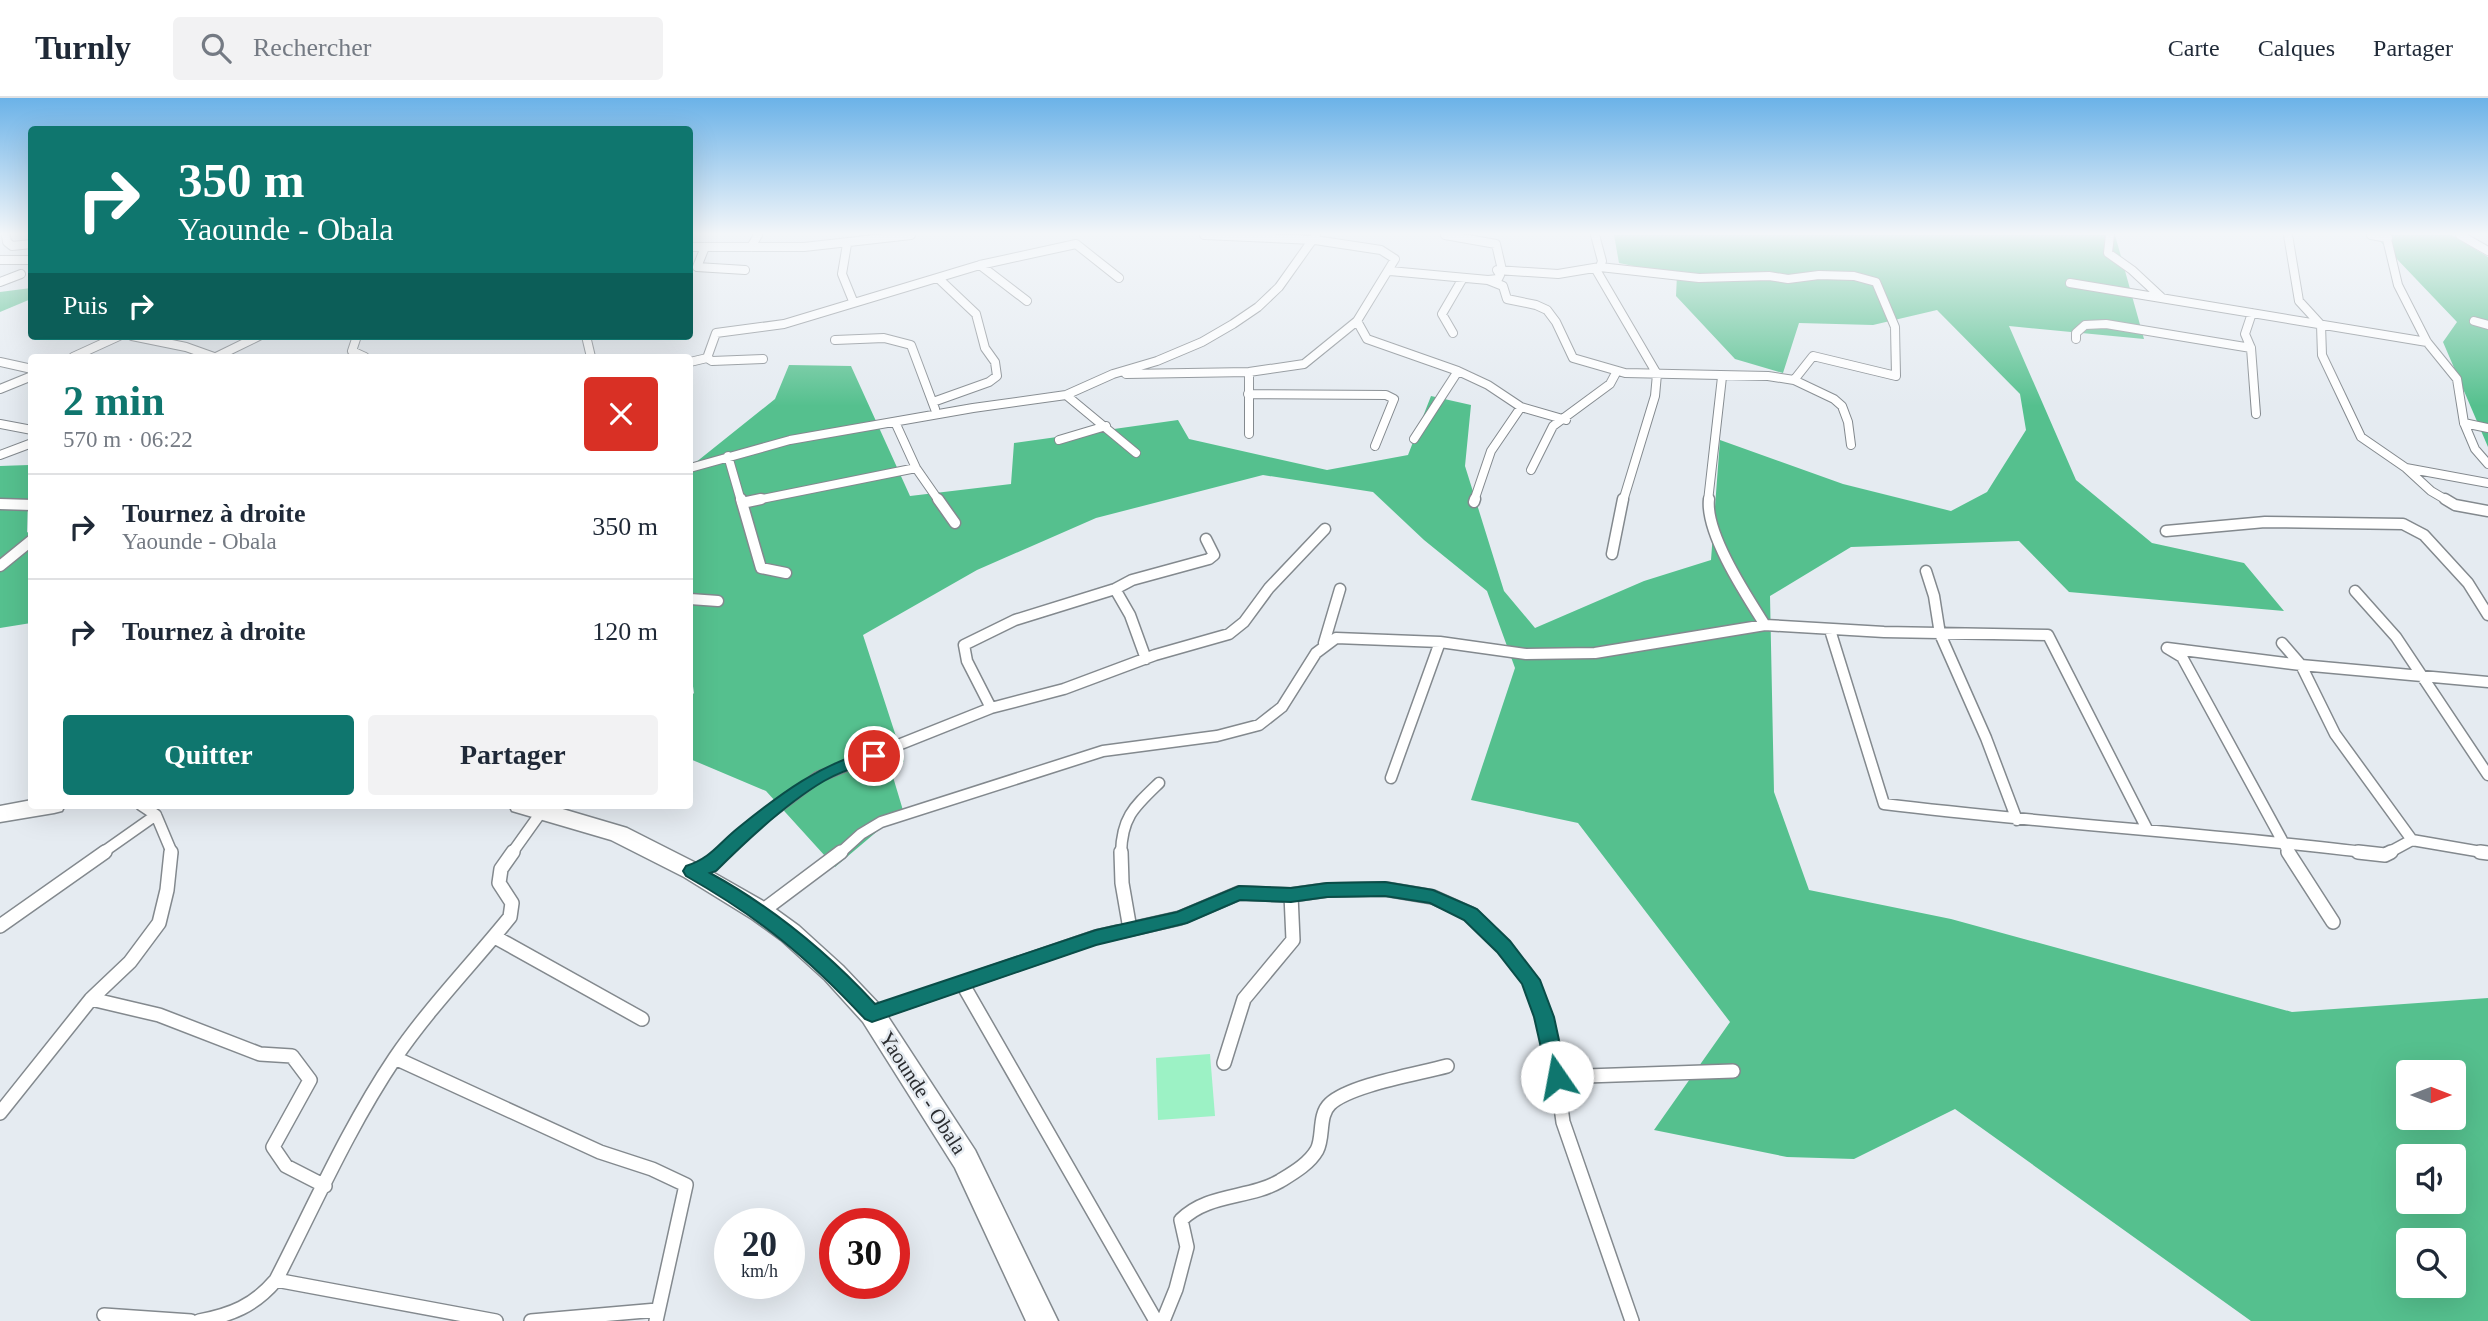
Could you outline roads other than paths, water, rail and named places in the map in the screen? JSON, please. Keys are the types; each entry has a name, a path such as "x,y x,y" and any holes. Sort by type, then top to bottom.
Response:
{"highway":[{"path":"0,814 30,809"},
{"name":"Yaounde - Obala","path":"534,809 619,834 692,871 761,912 790,933 834,973 872,1014 965,1158 1042,1321"}],"street":[{"path":"849,292 853,301"},
{"path":"707,358 716,333 777,325 886,292"},
{"path":"933,402 989,382 997,376 995,362 985,348 976,314 953,292"},
{"path":"1015,292 1027,301"},
{"path":"693,467 790,440 1066,395 1113,374 1157,361 1202,342 1241,319 1273,292"},
{"path":"1113,374 1249,372 1304,364 1357,321 1376,292"},
{"path":"1453,333 1442,314 1455,292"},
{"path":"1505,292 1507,299 1513,302 1537,304 1544,309 1557,323 1573,358 1587,365 1617,371 1657,374 1768,376 1794,380 1834,399 1842,406 1848,422 1851,445"},
{"path":"1611,292 1657,374 1655,397 1626,486 1612,554"},
{"path":"1794,380 1813,356 1896,376 1898,337 1893,317 1881,292"},
{"path":"2131,292 2427,342"},
{"path":"2156,292 2161,297"},
{"path":"2298,292 2299,300 2321,325 2322,355 2361,437 2406,468 2431,491 2455,505 2488,511"},
{"path":"2402,292 2427,342 2457,379 2464,423 2474,449 2488,464"},
{"path":"2252,313 2245,334 2250,348 2256,414"},
{"path":"1357,321 1367,339 1458,371 1488,385 1521,407 1566,419"},
{"path":"2474,321 2488,325"},
{"path":"2076,339 2076,333 2085,325 2106,324 2250,348"},
{"path":"835,340 871,338 904,341 911,345 937,415"},
{"path":"80,354 110,340"},
{"path":"152,340 206,354"},
{"path":"221,354 251,340"},
{"path":"356,340 352,351 358,354"},
{"path":"693,361 707,358 712,361 763,359"},
{"path":"0,362 28,368"},
{"path":"1414,439 1458,371"},
{"path":"1531,470 1553,426 1610,384 1617,371"},
{"path":"1249,372 1249,434"},
{"path":"1722,376 1707,514 1736,578 1765,625"},
{"path":"0,389 28,378"},
{"path":"1248,394 1386,395 1394,400 1375,446"},
{"path":"1066,395 1136,453"},
{"path":"1474,502 1491,452 1521,407"},
{"path":"895,422 916,468 955,523"},
{"path":"2464,423 2488,428"},
{"path":"0,424 28,429"},
{"path":"1059,440 1106,426"},
{"path":"0,455 28,444"},
{"path":"728,456 761,568 786,573"},
{"path":"742,503 916,468"},
{"path":"2406,468 2488,483"},
{"path":"21,504 28,500"},
{"path":"0,504 28,505"},
{"path":"2166,531 2265,522 2403,524 2424,535 2468,583 2488,615"},
{"path":"692,871 709,866 742,834 818,777 991,709 1064,689 1146,659 1229,634 1244,622 1269,588 1325,528"},
{"path":"991,709 986,693 964,657 964,645 1001,626 1115,589 1132,580 1209,559 1214,555 1206,540"},
{"path":"0,566 28,543"},
{"path":"1926,572 1934,596 1940,634 1986,738 2017,820"},
{"path":"1115,589 1130,615 1146,659"},
{"path":"1324,643 1340,589"},
{"path":"2355,591 2396,637 2488,775"},
{"path":"693,599 718,601"},
{"path":"761,912 830,862 860,834 881,822 1125,745 1221,735 1273,717 1300,683 1315,651 1336,638 1440,642 1526,654 1595,653 1765,625 1940,634 2048,635 2147,829"},
{"path":"1830,630 1884,804 2017,820 2282,842 2385,855 2412,840 2488,853"},
{"path":"1391,778 1440,642"},
{"path":"2282,643 2301,665 2335,734 2412,840"},
{"path":"2333,922 2282,842 2182,657 2168,648 2301,665 2488,682"},
{"path":"1130,929 1122,896 1122,845 1133,807 1159,783"},
{"path":"0,1113 91,999 130,962 159,923 172,854 156,815 147,809"},
{"path":"199,1321 240,1313 263,1297 276,1280 395,1058 441,997 510,917 512,902 499,883 501,869 531,809"},
{"path":"0,926 156,815"},
{"path":"872,1014 1086,940 1180,918 1239,893 1291,895 1327,890 1385,889 1433,897 1471,915 1504,946 1530,980 1544,1017 1557,1077 1563,1122 1632,1321"},
{"path":"1224,1063 1244,999 1293,940 1291,895"},
{"path":"495,937 642,1019"},
{"path":"961,983 1156,1321"},
{"path":"91,999 159,1015 260,1054 292,1056 310,1080 273,1147 286,1166 325,1186"},
{"path":"395,1058 600,1152 652,1169 686,1185 656,1316 531,1321"},
{"path":"1163,1321 1186,1247 1181,1220 1185,1214 1210,1202 1276,1183 1305,1165 1318,1149 1322,1121 1328,1105 1352,1091 1447,1066"},
{"path":"1557,1077 1732,1071"},
{"path":"276,1280 496,1321"},
{"path":"104,1315 191,1321"}]}
